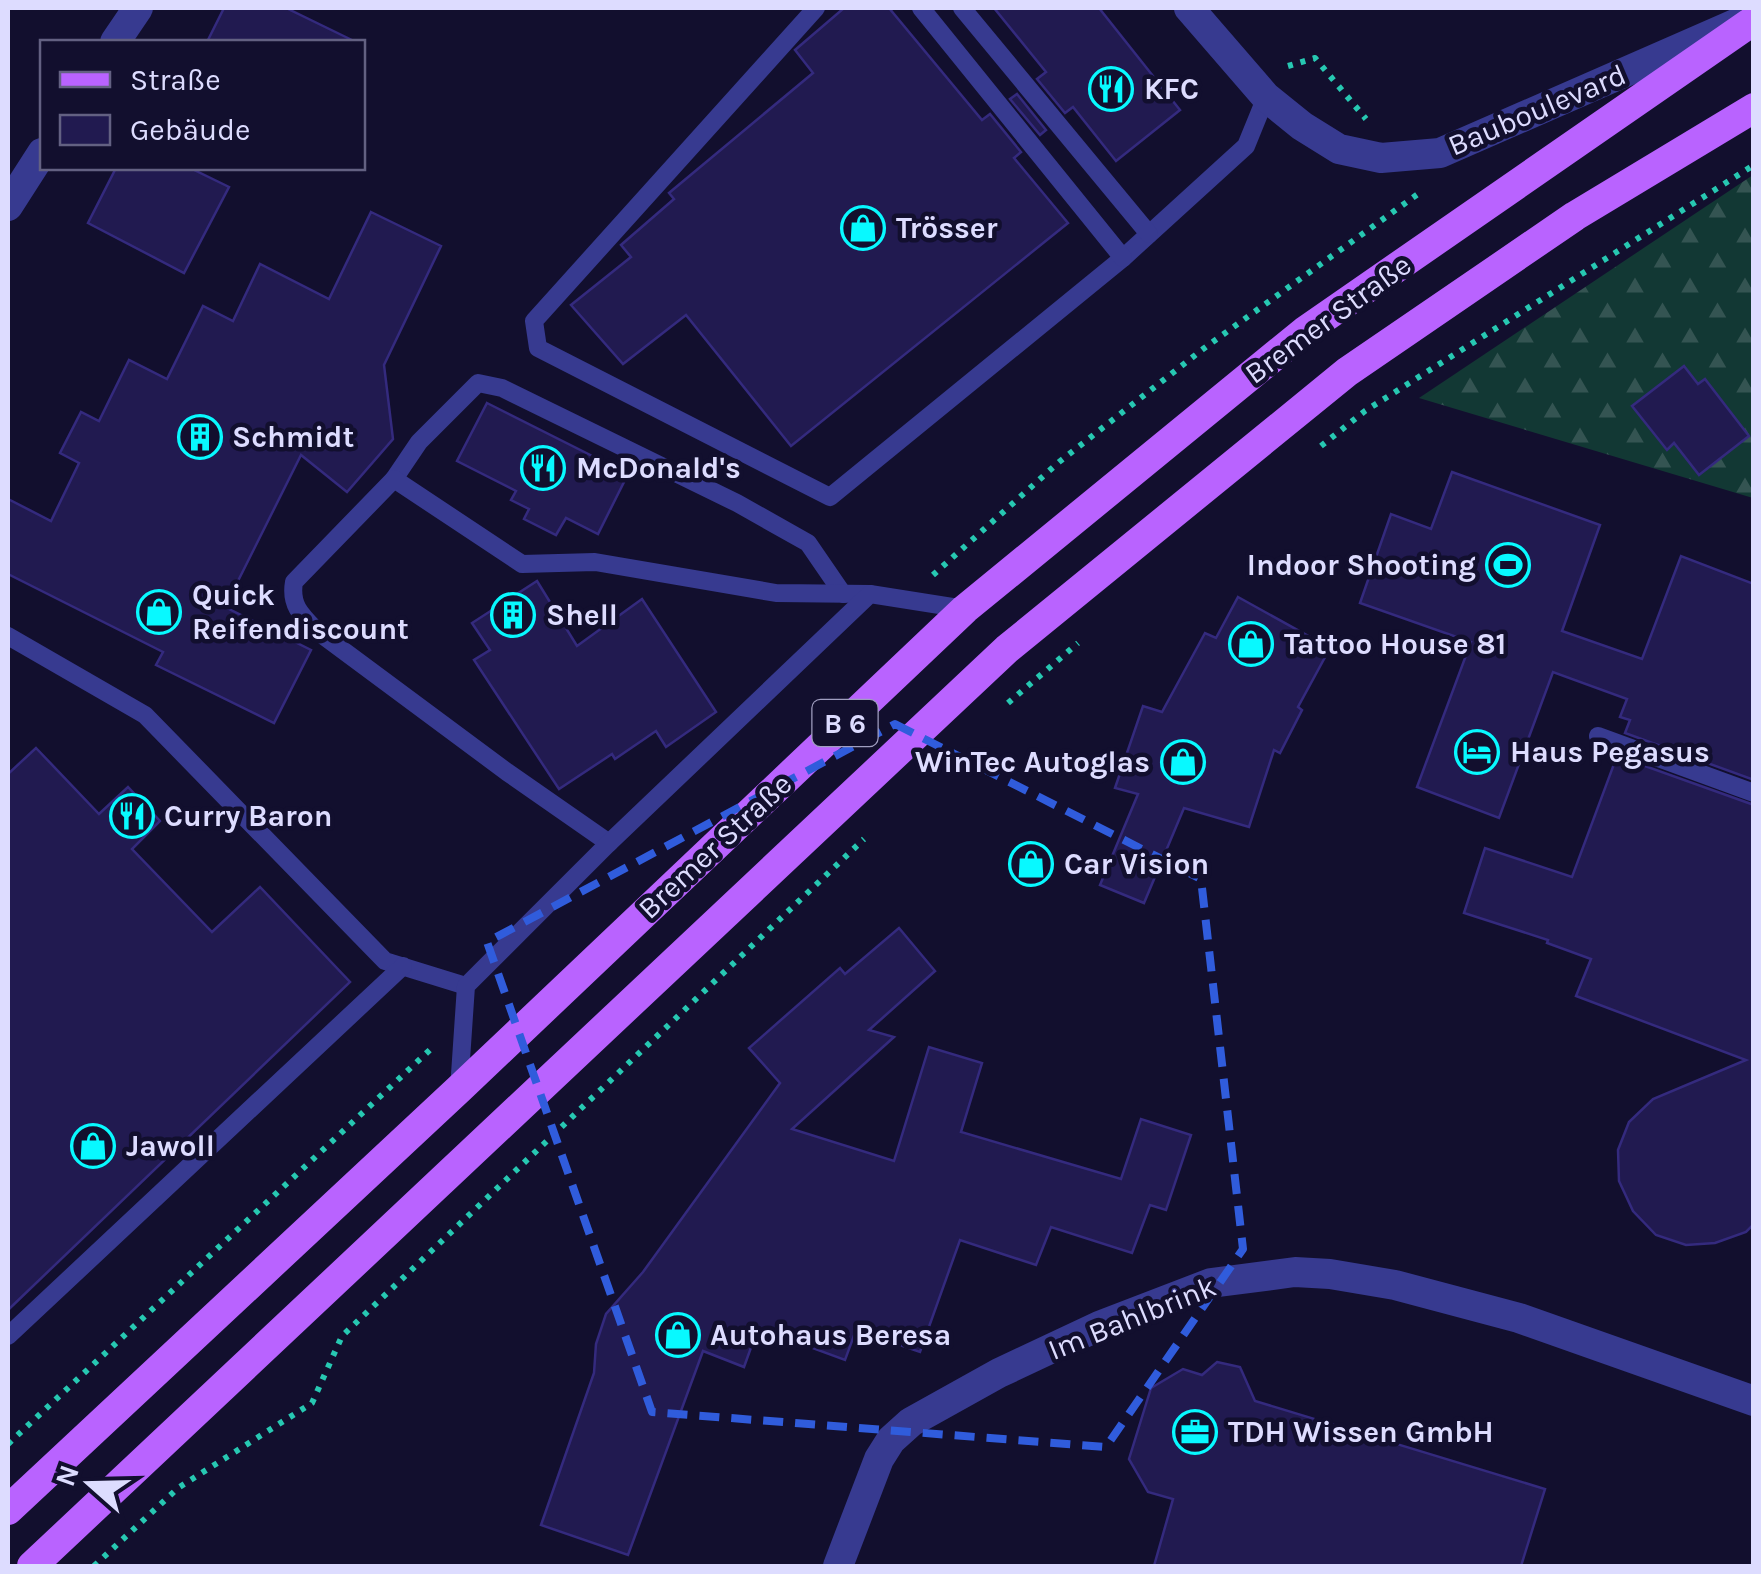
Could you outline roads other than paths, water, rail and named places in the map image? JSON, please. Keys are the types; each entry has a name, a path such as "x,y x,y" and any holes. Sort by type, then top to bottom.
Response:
{"main road":[{"name":"Bremer Straße","path":"8,1510 965,609 1305,331 1754,18"},
{"name":"Bremer Straße","path":"32,1566 1007,649 1347,372 1575,216 1754,108"}],"street":[{"path":"116,40 138,8"},
{"name":"Bauboulevard","path":"1189,8 1257,88 1302,126 1339,149 1381,158 1440,153 1754,18"},
{"path":"8,206 40,155"},
{"name":"Im Bahlbrink","path":"838,1566 879,1459 891,1440 911,1422 1099,1326 1211,1283 1295,1272 1394,1285 1519,1318 1754,1401"}],"lane":[{"path":"816,8 534,322 538,348 830,498 1123,258 1246,146 1257,88"},
{"path":"921,8 1123,258"},
{"path":"962,8 1149,234"},
{"path":"609,843 396,690 317,631 298,612 291,597 294,582 394,479 420,442 478,383 502,388 736,503 808,543 844,594"},
{"path":"394,479 522,564 595,562 776,594 870,594 965,609"},
{"path":"458,1090 466,986 609,843 870,594"},
{"path":"8,636 145,715 385,961 466,986"},
{"path":"1598,736 1754,793"},
{"path":"8,1336 403,966"}],"place":[{"name":"KFC","path":"1111,89"},
{"name":"Trösser","path":"863,228"},
{"name":"Schmidt","path":"200,437"},
{"name":"McDonald's","path":"543,468"},
{"name":"Indoor Shooting","path":"1508,565"},
{"name":"Quick Reifendiscount","path":"159,612"},
{"name":"Shell","path":"513,615"},
{"name":"Tattoo House 81","path":"1251,644"},
{"name":"Haus Pegasus","path":"1477,752"},
{"name":"WinTec Autoglas","path":"1183,762"},
{"name":"Curry Baron","path":"132,816"},
{"name":"Car Vision","path":"1031,864"},
{"name":"Jawoll","path":"93,1146"},
{"name":"Autohaus Beresa","path":"678,1335"},
{"name":"TDH Wissen GmbH","path":"1195,1432"}]}
